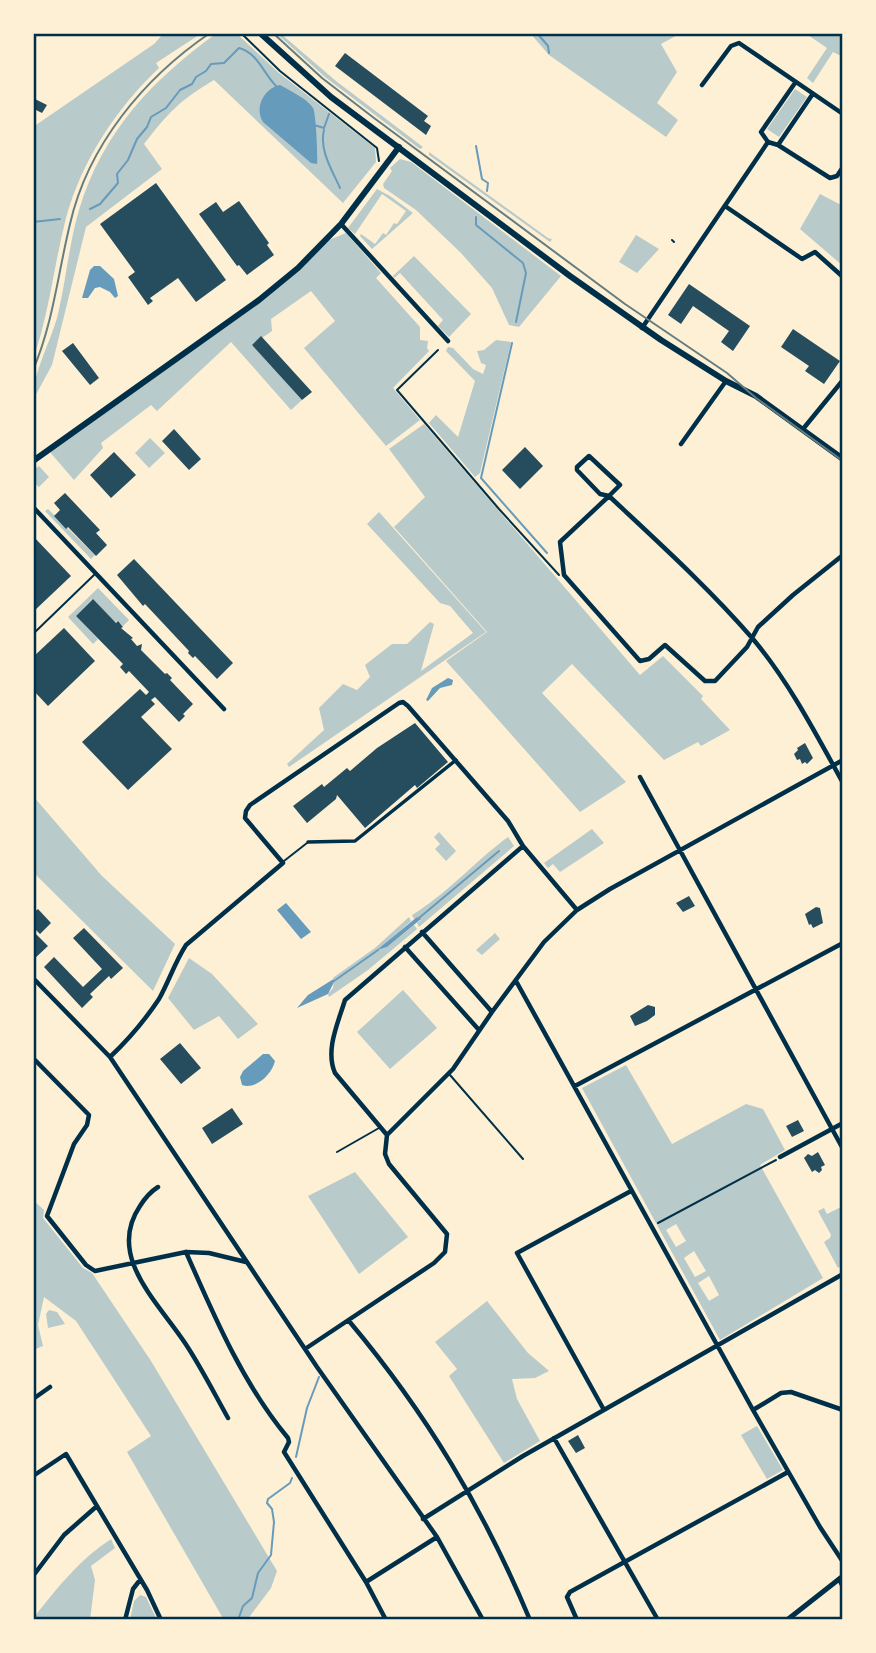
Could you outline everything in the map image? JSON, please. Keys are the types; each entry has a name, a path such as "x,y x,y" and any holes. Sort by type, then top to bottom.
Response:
{"main road":[{"path":"260,33 331,97 642,328 726,381 756,396 843,459"},
{"path":"33,461 259,300 298,268 341,224 399,147"}],"street":[{"path":"702,85 731,46 738,43 843,114"},
{"path":"795,83 761,132 768,142 778,145 830,178 837,176 843,167"},
{"path":"778,145 812,95"},
{"path":"642,328 768,142"},
{"path":"724,206 802,259 815,252 843,277"},
{"path":"341,224 448,341"},
{"path":"803,429 843,380"},
{"path":"681,444 726,381"},
{"path":"843,555 765,621 752,638 716,680 710,682 705,681 665,645 649,659 640,661 564,575 560,542 609,496 620,485 589,456 577,470 600,494 609,496 752,638 786,684 843,783"},
{"path":"33,507 224,709"},
{"path":"110,1057 150,1012 186,945 283,863 245,818 246,811 258,799 393,706 404,702 508,821 523,846 577,910"},
{"path":"308,842 355,841 456,760"},
{"path":"305,1349 434,1263 448,1246 447,1234 438,1221 389,1164 385,1154 387,1135 449,1074 544,942 577,910 679,849 843,760"},
{"path":"640,777 843,1149"},
{"path":"387,1135 335,1073 331,1062 345,1000 523,846"},
{"path":"422,932 492,1012"},
{"path":"575,1086 843,943"},
{"path":"405,947 479,1030"},
{"path":"33,978 110,1057 305,1349 437,1537 483,1620"},
{"path":"516,981 753,1410 843,1562"},
{"path":"33,1058 89,1115 87,1125 74,1144 47,1216 86,1265 95,1271 186,1252 209,1253 247,1262"},
{"path":"780,1157 843,1123"},
{"path":"158,1187 149,1192 132,1219 127,1235 131,1265 186,1345 228,1418"},
{"path":"604,1409 517,1253 631,1191"},
{"path":"186,1252 211,1308 267,1413 288,1438 284,1452 366,1582 386,1620"},
{"path":"423,1519 554,1438 843,1273"},
{"path":"349,1321 414,1404 469,1489 510,1571 530,1620"},
{"path":"33,1399 50,1387"},
{"path":"753,1410 781,1394 792,1392 843,1410"},
{"path":"554,1438 658,1620"},
{"path":"33,1476 66,1454 161,1620"},
{"path":"577,1620 568,1597 570,1592 788,1472"},
{"path":"33,1576 64,1535 97,1506"},
{"path":"366,1582 437,1537"},
{"path":"787,1620 841,1577 843,1587"},
{"path":"125,1620 132,1589 140,1580"}],"lane":[{"path":"33,634 96,573"},
{"path":"283,863 308,842"},
{"path":"449,1074 523,1159"},
{"path":"337,1152 380,1128"}],"path":[{"path":"241,33 280,71 377,148 379,162"},
{"path":"438,350 397,390 557,574 564,575"},
{"path":"651,1227 780,1157"}],"shaded area":[{"path":"164,33 202,33 156,63 159,68 115,118 91,156 66,218 33,360 33,127 154,44"},
{"path":"217,33 236,33 279,73 375,148 376,162 343,203 214,80 192,94 168,115 144,144 162,169 86,227 52,365 33,400 39,367 58,314 79,210 102,156 116,132 151,89 171,69"},
{"path":"276,33 280,33 336,81 423,147 420,149 325,77"},
{"path":"530,33 681,33 661,44 677,72 657,103 678,120 666,137 549,55"},
{"path":"805,33 843,33 843,57 833,52 813,83 807,78 827,48"},
{"path":"795,89 807,97 779,137 767,129"},
{"path":"429,152 552,239 550,242 429,155"},
{"path":"400,159 411,162 561,276 519,327 509,325 492,288 461,253 416,210 384,188 383,184 392,171 390,168"},
{"path":"377,189 413,213 372,249 361,234 375,244 383,233 386,235 394,223 397,224 406,211 382,194 355,234 348,228"},
{"path":"820,194 843,206 843,266 800,229"},
{"path":"346,233 381,273 376,278 420,327 420,340 428,341 429,351 393,388 420,420 386,446 304,348 335,321 311,291 271,319 272,331 252,345 302,400 291,410 231,342 157,411 151,405 101,443 103,448 74,480 49,451 259,300 324,242"},
{"path":"636,235 659,249 637,273 619,262"},
{"path":"414,256 471,314 449,337 438,326 443,320 400,273 394,278 393,276"},
{"path":"496,340 511,342 480,473 475,477 429,423 436,415 458,437 475,381 446,351 448,347 453,348 473,369 483,374 486,365 481,363 477,351 484,350"},
{"path":"424,424 640,675 663,656 703,696 701,699 730,730 701,746 698,742 664,760 572,664 542,693 626,782 580,812 446,661 487,632 394,527 425,497 389,449"},
{"path":"150,438 165,453 149,468 135,453"},
{"path":"39,466 49,477 39,487 33,482 33,470"},
{"path":"48,509 95,555 91,559 45,511"},
{"path":"379,512 486,632 289,767 287,764 324,730 319,708 343,684 357,690 370,677 365,665 392,644 407,644 430,622 434,624 421,671 473,633 450,606 440,603 367,524"},
{"path":"98,588 129,620 123,626 115,622 92,599 76,616 98,639 93,644 68,617"},
{"path":"33,796 102,876 175,944 153,991 33,872"},
{"path":"592,829 604,843 560,872 553,864 548,868 544,863"},
{"path":"439,832 456,851 446,861 435,849 440,844 434,837"},
{"path":"508,837 514,846 419,927 417,923 421,920 417,917 414,919 412,915"},
{"path":"409,917 411,921 379,949 387,947 414,925 417,929 368,970 329,997 334,977 375,948"},
{"path":"495,933 500,939 482,955 476,950"},
{"path":"189,958 212,974 258,1024 238,1039 219,1016 194,1030 168,998"},
{"path":"403,990 437,1028 390,1069 357,1032"},
{"path":"626,1065 672,1144 746,1104 763,1109 785,1150 760,1165 823,1278 720,1340 582,1088","holes":["676,1224 686,1241 676,1247 666,1230","694,1251 706,1271 695,1277 684,1258","709,1276 719,1295 709,1301 698,1283"]},
{"path":"355,1172 408,1237 359,1274 308,1196"},
{"path":"33,1200 44,1210 43,1218 83,1268 92,1273 151,1361 277,1571 271,1588 247,1620 224,1620 127,1452 151,1436 76,1321 44,1297 38,1325 43,1346 33,1350"},
{"path":"843,1206 843,1265 838,1268 824,1242 831,1235 818,1211 824,1208 827,1214"},
{"path":"487,1301 528,1353 549,1371 535,1378 512,1379 517,1399 540,1441 504,1463 449,1376 457,1369 435,1342"},
{"path":"49,1310 57,1312 65,1324 48,1328 46,1314"},
{"path":"757,1426 783,1470 767,1479 741,1435"},
{"path":"111,1539 115,1548 91,1566 95,1580 90,1620 35,1620 34,1617 51,1595 89,1556"},
{"path":"140,1595 146,1597 157,1620 130,1620 134,1601"}],"water":[{"path":"280,85 303,98 313,108 317,164 311,163 260,117 260,105 265,94"},
{"path":"94,266 100,266 114,279 118,296 115,298 100,287 95,288 88,298 82,298 90,270"},
{"path":"448,678 453,680 452,685 440,688 426,700 432,688"},
{"path":"286,903 311,932 301,939 277,910"},
{"path":"417,917 421,919 387,947 377,950"},
{"path":"335,980 328,994 297,1008 308,995"},
{"path":"263,1054 269,1054 275,1061 271,1071 258,1083 242,1085 240,1077 243,1071"}],"building":[{"path":"345,53 428,116 424,121 431,126 426,135 335,66"},
{"path":"33,98 47,105 42,113 36,110 33,113"},
{"path":"156,183 226,280 196,302 178,278 150,298 153,301 148,305 128,277 135,272 100,224"},
{"path":"239,201 269,243 267,245 274,255 247,275 237,266 199,214 216,202 223,212"},
{"path":"689,284 750,326 733,351 721,342 729,331 693,306 681,324 668,315"},
{"path":"793,329 840,361 824,384 805,371 809,366 781,347"},
{"path":"261,336 312,392 302,400 252,345"},
{"path":"73,343 99,378 90,385 62,351"},
{"path":"174,429 201,459 189,470 162,441"},
{"path":"525,447 543,466 520,489 502,470"},
{"path":"114,452 136,475 111,498 90,475"},
{"path":"65,493 100,530 96,533 107,545 96,556 54,516 60,510 54,503"},
{"path":"33,536 71,576 33,612"},
{"path":"134,559 233,663 217,679 195,656 193,658 188,653 117,575"},
{"path":"93,599 116,623 118,621 137,646 142,644 141,650 172,678 170,680 193,704 179,722 155,697 151,700 155,704 141,717 172,749 128,790 82,742 140,689 146,695 149,692 129,671 126,674 120,667 123,664 76,616"},
{"path":"64,628 95,661 48,706 33,690 33,657"},
{"path":"415,723 448,762 417,788 415,785 365,828 337,795 336,799 307,823 293,806 322,784 324,787 347,768 350,771 377,748"},
{"path":"805,743 813,758 807,764 802,764 794,754 797,748"},
{"path":"689,896 695,906 683,912 676,903"},
{"path":"816,907 820,908 823,923 813,928 805,914"},
{"path":"38,909 51,923 40,934 33,927 33,913"},
{"path":"84,928 123,968 111,979 109,976 90,994 93,997 82,1008 44,967 54,957 83,987 102,969 73,938"},
{"path":"33,931 48,946 33,960"},
{"path":"648,1005 655,1007 655,1015 635,1026 630,1016"},
{"path":"180,1043 201,1068 181,1084 160,1059"},
{"path":"232,1108 243,1124 212,1144 202,1128"},
{"path":"798,1120 804,1131 792,1137 786,1126"},
{"path":"818,1152 825,1165 819,1173 815,1170 812,1172 804,1158 808,1154 812,1156"},
{"path":"578,1435 585,1448 576,1453 568,1441"}],"waterway":[{"path":"537,33 548,46 549,53"},
{"path":"90,209 100,204 118,183 117,174 128,160 151,117 166,108 180,90 192,84 211,64 224,63 239,48 256,59 276,86"},
{"path":"314,125 324,128 329,114"},
{"path":"324,130 323,145 340,188"},
{"path":"476,146 482,179 488,183 487,191"},
{"path":"476,217 476,225 523,263 526,273 516,322"},
{"path":"33,222 60,219"},
{"path":"512,343 481,478 547,553"},
{"path":"419,918 499,851"},
{"path":"334,981 378,950"},
{"path":"296,1457 307,1408 319,1377"},
{"path":"238,1620 243,1606 252,1598 258,1573 271,1555 274,1522 268,1499 290,1483 292,1478"}],"tram line":[{"path":"273,33 322,78 374,118 625,304 727,373 756,398 843,461"}],"railway":[{"path":"33,370 50,317 78,195 90,167 105,141 141,92 210,33"}]}
